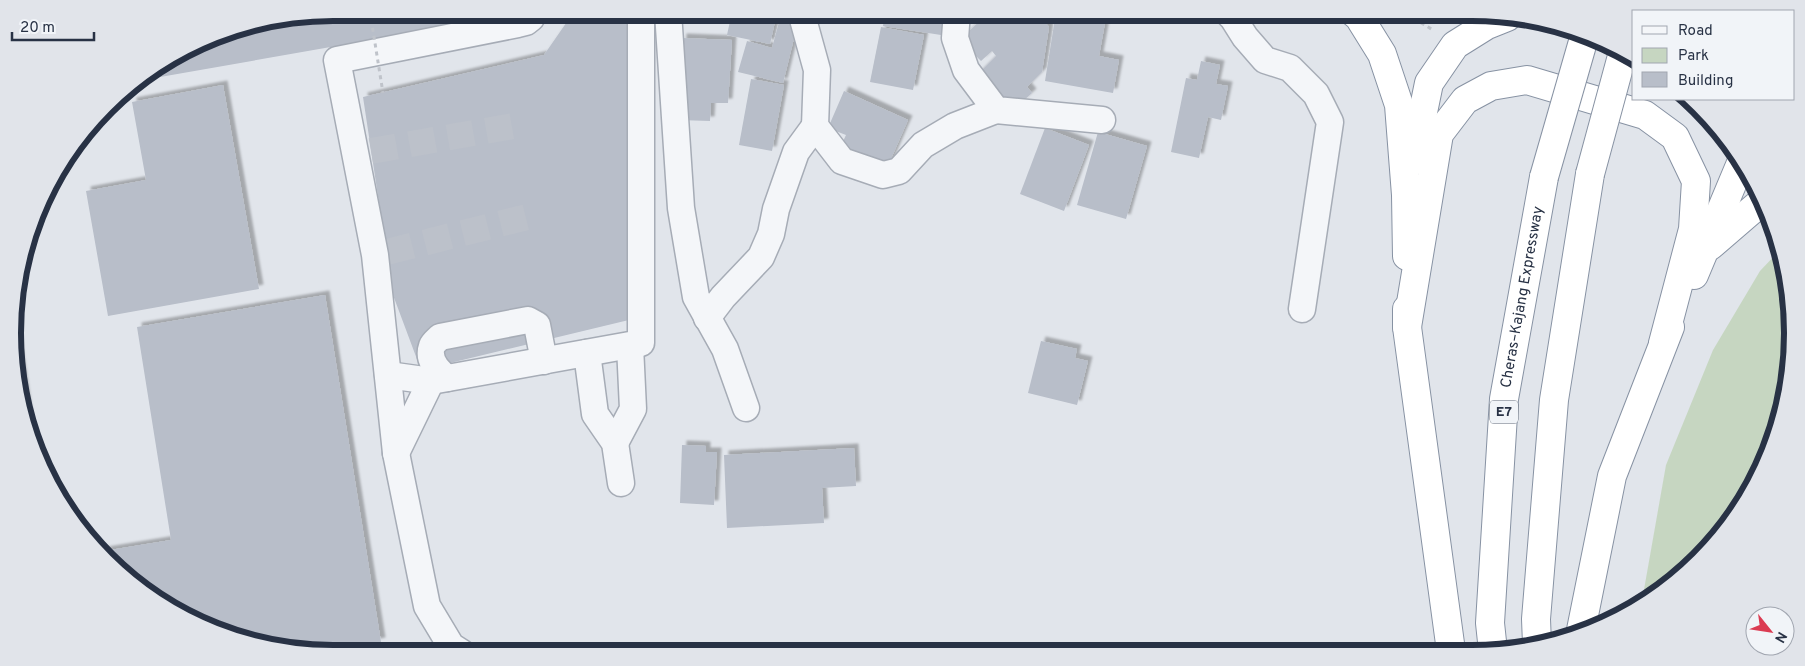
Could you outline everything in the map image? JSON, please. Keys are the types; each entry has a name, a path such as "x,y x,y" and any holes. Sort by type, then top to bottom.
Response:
{"highway":[{"path":"1361,21 1382,54 1399,106 1406,195 1408,327 1450,645"},
{"path":"1406,195 1429,83 1456,45 1494,22"},
{"name":"Cheras–Kajang Expressway","path":"1492,644 1490,623 1504,399 1544,177 1583,42"},
{"path":"1537,638 1536,620 1554,400 1590,174 1621,59"},
{"path":"1408,327 1440,134 1465,100 1491,86 1527,80 1645,114 1675,137 1696,181 1693,229 1662,343"},
{"path":"1583,624 1612,476 1662,343 1707,248 1738,171"},
{"path":"1707,248 1757,206"}],"street":[{"path":"450,645 427,606 396,453 388,375 381,253 363,152 337,60 527,21"},
{"path":"388,375 439,380 641,343 641,21"},
{"path":"669,21 681,208 696,297 725,349 746,408"},
{"path":"707,318 723,297 761,257 796,152 815,126 817,70 804,21"},
{"path":"956,21 955,38 966,70 996,110"},
{"path":"1235,21 1245,37 1265,60 1290,68 1316,94 1330,122 1302,309"},
{"path":"815,126 842,161 883,175 899,171 922,145 955,126 996,110 1102,120"},
{"path":"396,453 439,380 438,371 431,360 432,346 440,337 528,320 537,325 544,361"},
{"path":"615,443 633,409 630,346"},
{"path":"587,353 595,414 615,443 621,483"}],"path":[{"path":"371,21 382,93"}],"green space":[{"path":"1774,256 1781,292 1784,333 1778,394 1767,433 1752,471 1719,523 1678,567 1643,593 1666,465 1713,350 1760,271"}],"building":[{"path":"333,21 462,21 462,24 154,78 195,53 233,38 272,27"},
{"path":"568,21 628,21 633,319 421,370 393,295 363,97 544,55"},
{"path":"730,21 775,21 770,44 727,35"},
{"path":"884,21 943,21 941,35 883,26"},
{"path":"980,21 1044,21 1049,27 1042,72 1027,87 1032,93 1014,109 978,74 996,56 992,51 981,61 960,40"},
{"path":"1055,21 1105,21 1099,56 1119,60 1113,93 1045,81"},
{"path":"779,22 797,26 783,83 738,72 747,41 772,48"},
{"path":"881,27 924,35 913,90 870,82"},
{"path":"682,38 732,40 728,103 711,103 710,121 678,120"},
{"path":"1201,61 1220,65 1216,84 1228,86 1221,120 1208,117 1199,158 1171,152 1186,78 1197,80"},
{"path":"751,79 784,85 772,151 739,145"},
{"path":"223,85 259,289 108,316 86,191 146,180 132,102"},
{"path":"844,91 908,120 886,170 839,150 846,135 828,128"},
{"path":"1045,128 1089,145 1064,211 1020,194"},
{"path":"1098,132 1147,146 1126,219 1077,205"},
{"path":"325,295 381,642 363,645 313,644 272,639 233,628 195,613 177,603 143,580 110,550 171,540 137,327"},
{"path":"1041,341 1077,349 1075,358 1088,361 1077,405 1028,393"},
{"path":"682,445 706,446 706,452 717,452 714,505 680,503"},
{"path":"854,448 856,486 822,488 824,523 727,528 724,455"}],"tunnel":[{"path":"371,151 519,125"},
{"path":"387,252 531,216"}]}
